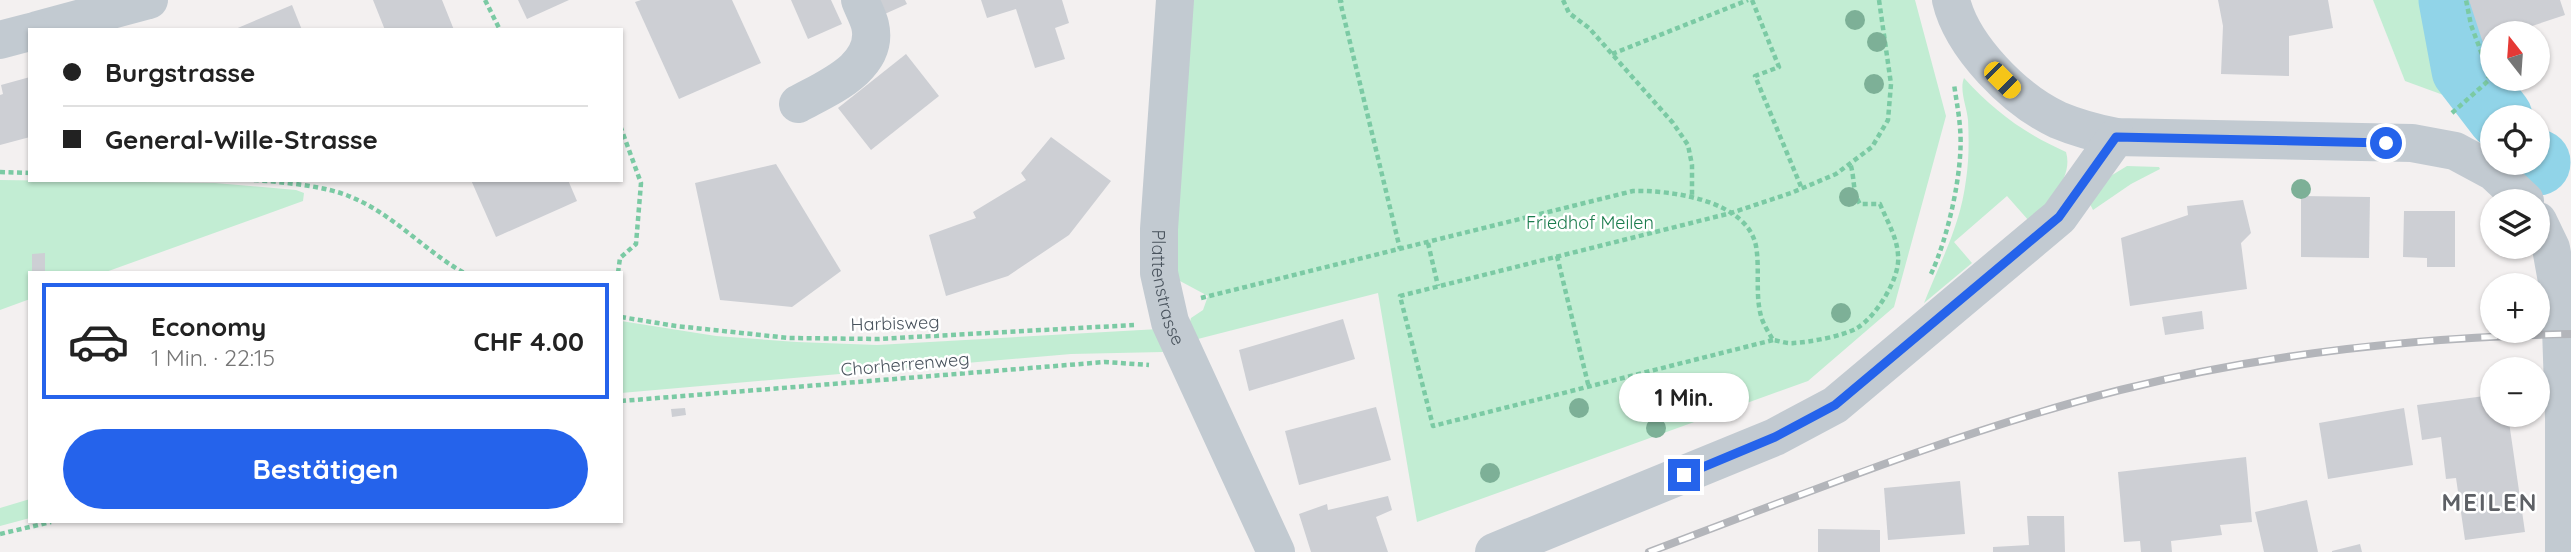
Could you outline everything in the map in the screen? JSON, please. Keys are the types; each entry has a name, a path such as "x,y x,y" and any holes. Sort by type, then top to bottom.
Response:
{"street":[{"path":"44,28 149,0"},
{"path":"798,104 853,71 865,56 871,41 870,27 860,0"},
{"name":"Plattenstrasse","path":"1175,0 1158,229 1159,273 1168,315 1191,370 1276,552"},
{"path":"1951,0 1966,36 1991,68 2014,91 2055,118 2085,130 2116,137 2412,144 2455,151 2494,172 2512,189"},
{"path":"0,40 28,33"},
{"path":"1494,552 1775,437 1835,405 2059,217 2116,137"},
{"path":"2550,246 2560,299 2564,418 2564,552"}],"path":[{"path":"485,0 498,28"},
{"path":"1343,0 1340,1 1400,249"},
{"path":"1563,0 1569,13 1589,28 1673,123 1688,145 1692,165 1692,197"},
{"path":"1612,54 1750,0 1779,67 1755,76 1802,188"},
{"path":"1850,163 1856,179 1854,194 1860,204 1880,204 1894,234 1899,257 1895,276 1880,304 1857,328 1792,344 1773,340 1433,426 1400,296 1731,213 1836,174 1850,163 1872,147 1888,120 1891,84 1879,0"},
{"path":"2466,0 2471,25 2488,73 2488,81 2468,98"},
{"path":"1928,279 1939,256 1959,174 1961,130 1950,59 1966,36"},
{"path":"618,271 620,258 636,244 641,183 623,134"},
{"path":"0,172 28,173"},
{"path":"276,182 349,195 372,207 461,271"},
{"name":"Harbisweg","path":"623,317 789,338 878,339 1168,315 1400,249 1633,191 1662,190 1692,197 1731,213"},
{"path":"1731,213 1746,224 1756,244 1761,316 1773,340"},
{"path":"1428,242 1438,286"},
{"path":"1557,256 1588,388"},
{"name":"Chorherrenweg","path":"623,401 1105,362 1191,370"},
{"path":"0,534 47,523"}],"green space":[{"name":"Friedhof Meilen","path":"1185,0 1915,0 1946,116 1894,307 1808,381 1417,522 1378,293 1190,341 1187,333 1191,318 1203,310 1208,296 1180,281 1172,258"},
{"path":"2373,0 2449,0 2457,100 2405,81"},
{"path":"1964,78 2011,121 2066,152 2066,172 2057,190 2029,221 2007,196 1954,242 1972,263 1924,303 1949,243 1963,197 1969,142 1962,88"},
{"path":"2127,166 2160,169 2131,184 2093,210 2090,204 2109,177"},
{"path":"0,180 215,183 304,193 303,201 109,271 28,271 28,300 0,310"},
{"path":"623,321 716,336 877,345 1159,329 1163,352 1071,354 623,393"},
{"path":"28,500 28,519 0,526 0,508"}],"building":[{"path":"373,0 442,0 453,28 384,28"},
{"path":"518,0 569,0 527,19"},
{"path":"732,0 761,63 679,99 635,2"},
{"path":"791,0 831,0 842,24 808,39"},
{"path":"870,0 905,0 907,4 878,17"},
{"path":"981,0 1062,0 1069,23 1055,28 1065,59 1035,68 1016,9 987,18"},
{"path":"2218,0 2328,0 2333,28 2289,36 2289,76 2221,74 2223,26"},
{"path":"2469,0 2560,0 2565,15 2547,21 2480,21 2480,34"},
{"path":"292,5 301,28 238,28"},
{"path":"906,54 939,96 871,150 838,108"},
{"path":"28,78 28,138 0,145 0,95 3,94 1,85"},
{"path":"1051,137 1111,181 1069,235 1008,276 946,296 929,235 976,218 973,212 1026,180 1021,173"},
{"path":"776,164 841,271 792,307 720,300 695,183"},
{"path":"472,182 569,182 577,201 496,237"},
{"path":"2301,196 2370,197 2369,258 2301,257"},
{"path":"2243,200 2251,233 2241,243 2247,289 2130,306 2121,238 2188,215 2187,206"},
{"path":"2404,211 2455,211 2455,267 2427,267 2427,258 2403,257"},
{"path":"45,253 45,271 32,271 32,254"},
{"path":"2202,311 2204,329 2165,335 2162,317"},
{"path":"1343,319 1355,359 1249,391 1239,350"},
{"path":"2480,397 2480,427 2510,427 2525,532 2465,540 2456,478 2446,479 2441,437 2422,440 2417,405"},
{"path":"1376,407 1391,460 1299,485 1285,431"},
{"path":"685,408 686,415 672,417 671,409"},
{"path":"2404,408 2413,465 2328,479 2319,423"},
{"path":"2246,457 2252,522 2220,525 2222,535 2171,541 2172,552 2141,552 2140,541 2124,542 2118,472"},
{"path":"1960,481 1965,534 1888,540 1884,488"},
{"path":"1388,496 1392,510 1376,517 1388,552 1311,552 1299,514 1327,504 1328,510"},
{"path":"2307,500 2318,552 2264,552 2255,512"},
{"path":"2027,516 2064,516 2065,552 1993,552 1993,547 2029,545"},
{"path":"1818,529 1880,530 1880,552 1818,552"},
{"path":"2360,544 2362,552 2332,552 2332,551"}],"waterway":[{"path":"2451,0 2464,70 2491,105"}],"railway":[{"path":"1649,552 1941,444 2000,424 2120,390 2232,366 2344,349 2457,339 2571,334"}],"district":[{"name":"MEILEN","path":"2490,502"}],"route":[{"path":"1684,475 1775,437 1835,405 2059,217 2116,137 2386,143"}]}
